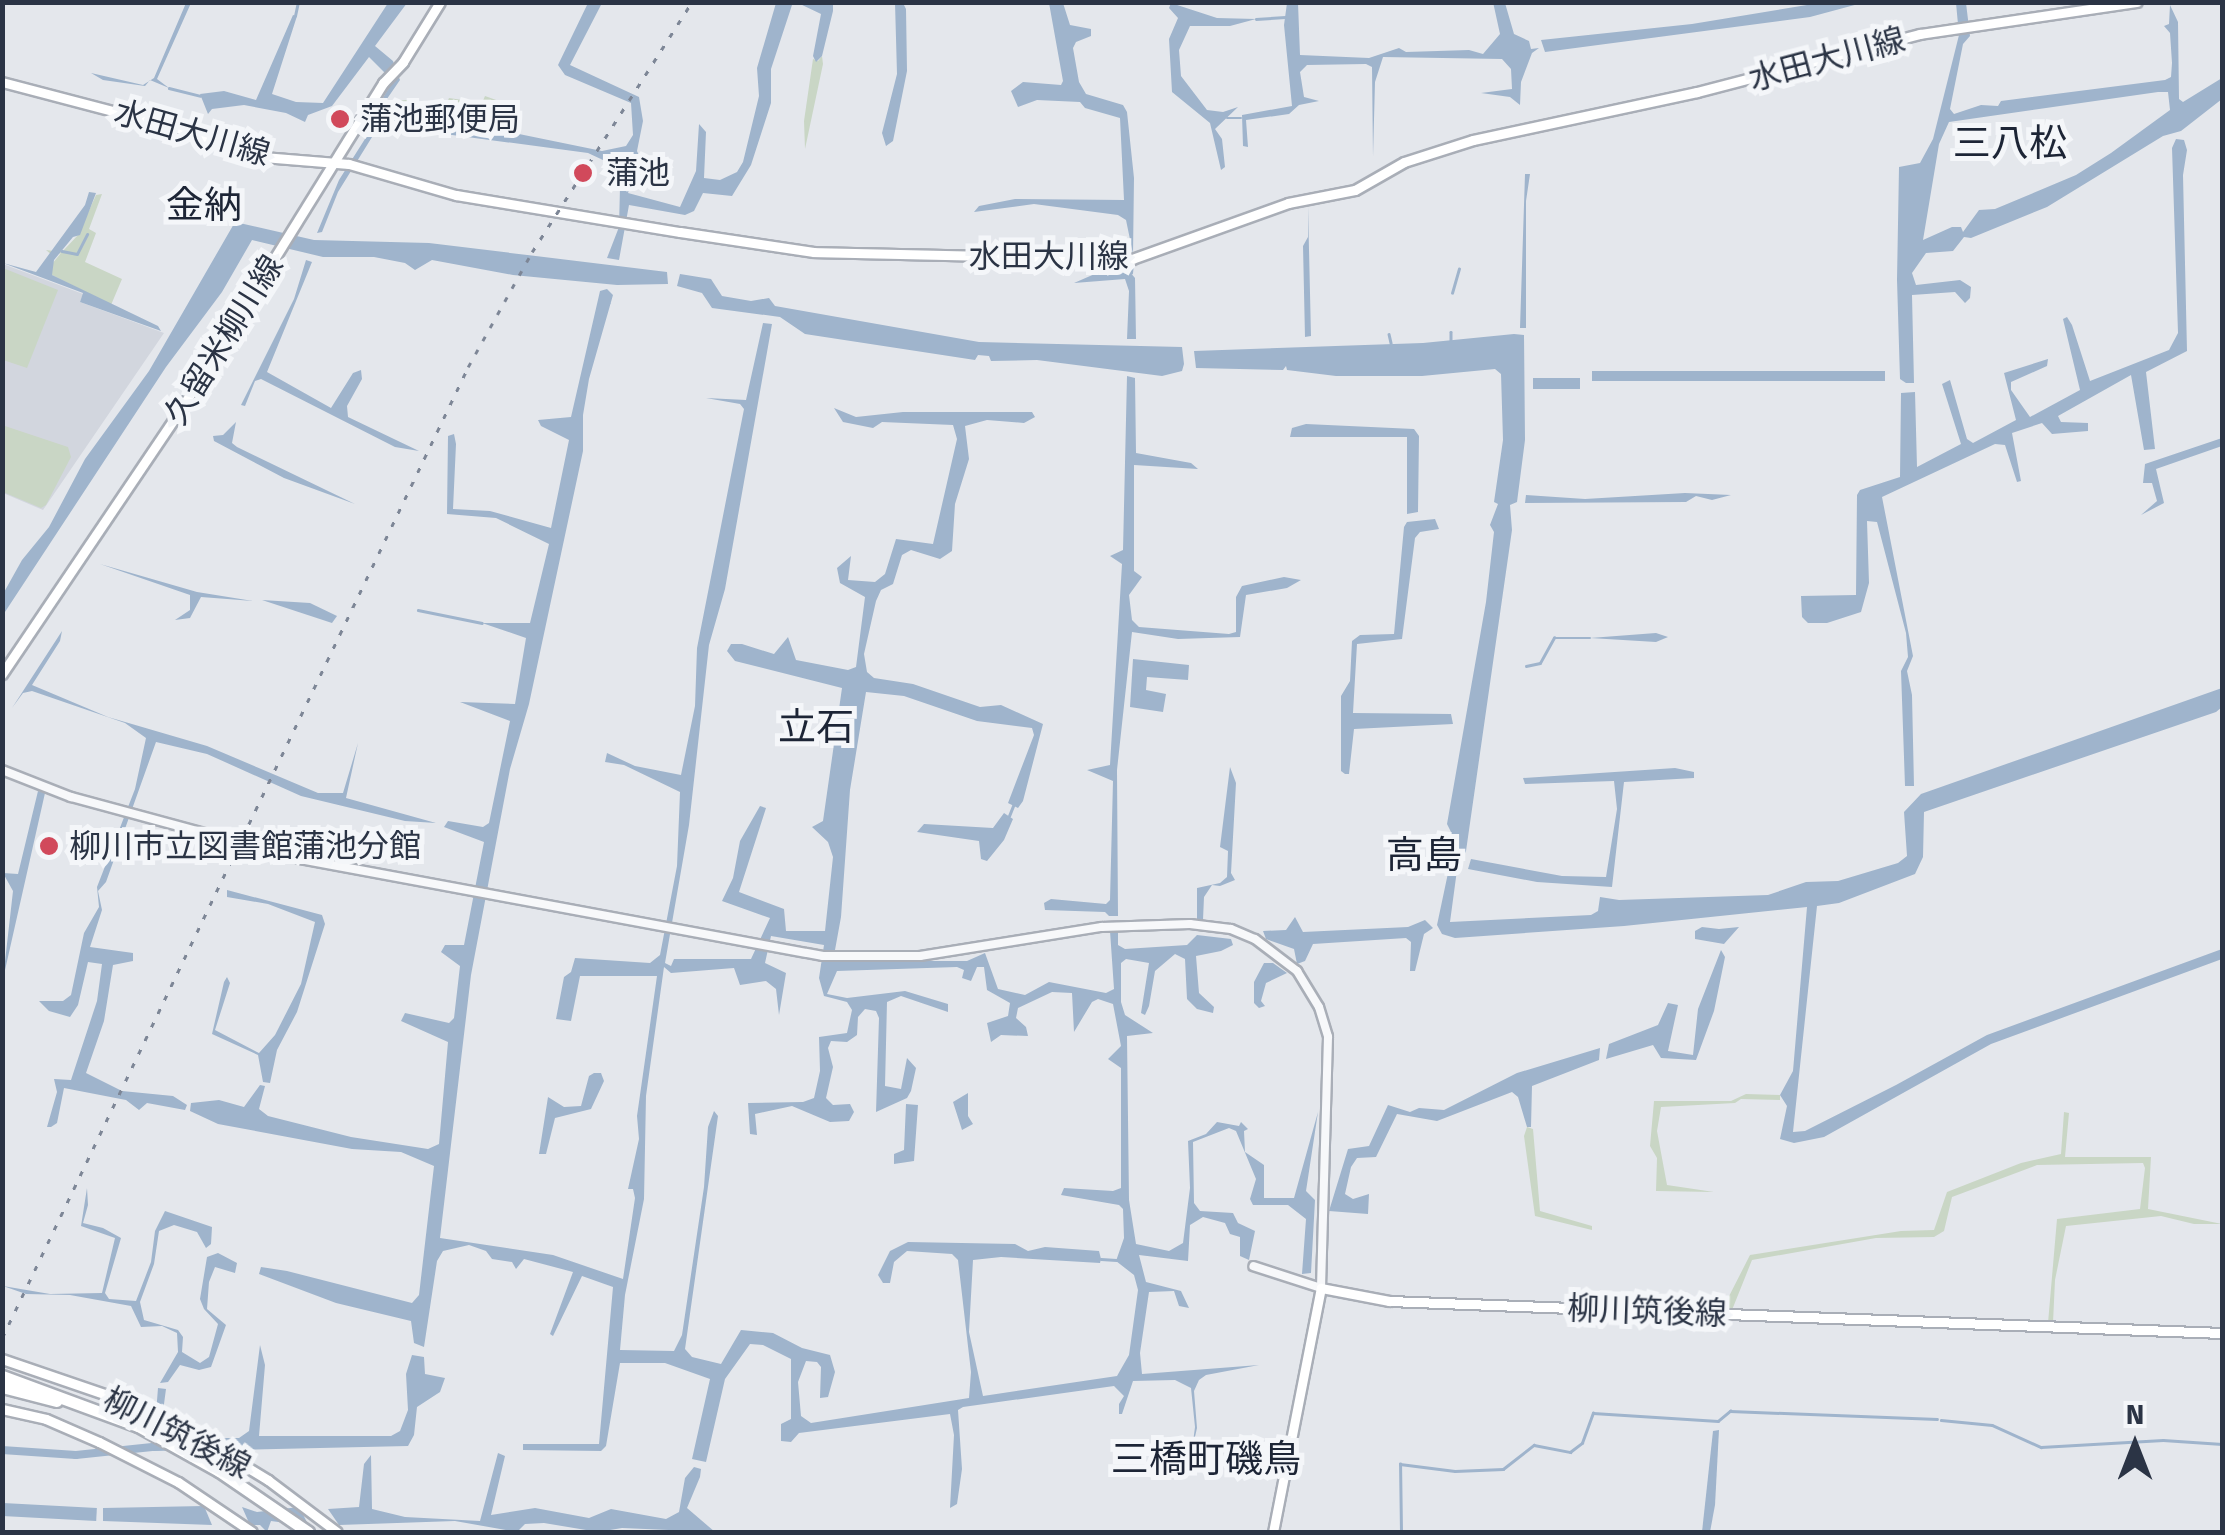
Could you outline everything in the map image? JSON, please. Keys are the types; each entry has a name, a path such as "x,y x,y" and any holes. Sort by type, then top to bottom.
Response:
{"highway":[{"path":"2,1379 80,1406 182,1454 305,1532"},
{"path":"2,1379 138,1426 218,1470 305,1532"}],"main road":[{"name":"久留米柳川線","path":"2,674 179,412 387,78 440,2"},
{"name":"水田大川線","path":"2,82 174,127 263,157 352,165 456,195 814,252 1132,259 1288,203 1355,190 1404,162 1440,150 1759,77 1902,38 2137,2"},
{"name":"柳川筑後線","path":"1321,1288 1395,1302 2222,1333"},
{"path":"1274,1532 1321,1288"},
{"name":"柳川筑後線","path":"2,1359 176,1424 268,1480 337,1532"},
{"name":"柳川筑後線","path":"5,1410 46,1419 99,1442 178,1482 252,1532"}],"street":[{"path":"2,770 71,796 261,850 823,956 920,956 1102,926 1202,925 1254,939 1297,971 1319,1007 1328,1037 1321,1288 1253,1266"}],"shaded area":[{"path":"3,264 83,294 80,302 164,333 43,510 3,493"}],"green space":[{"path":"822,56 805,149 804,121 813,59 818,61"},
{"path":"485,96 510,105 502,131 460,121 398,120 400,114 390,110 396,101 407,100 406,110 442,115 449,98 482,103"},
{"path":"102,194 89,229 96,233 85,262 122,279 111,305 52,275 52,264 61,253 53,256 46,250 62,252 78,235 96,195"},
{"path":"3,268 58,290 27,368 3,360"},
{"path":"2,425 68,447 71,457 41,508 3,492"},
{"path":"1746,1094 1780,1095 1780,1100 1741,1099 1735,1103 1661,1107 1657,1131 1667,1185 1714,1192 1656,1191 1657,1158 1650,1146 1654,1101 1731,1101"},
{"path":"2064,1112 2069,1113 2065,1157 2151,1157 2148,1209 2222,1224 2194,1224 2161,1216 2066,1226 2055,1280 2053,1323 2048,1323 2057,1219 2140,1209 2145,1168 2143,1163 2037,1165 1952,1197 1944,1231 1934,1237 1876,1238 1752,1260 1732,1310 1723,1308 1750,1255 1901,1231 1934,1230 1947,1192 2021,1163 2061,1154"},
{"path":"1527,1127 1533,1129 1540,1211 1592,1226 1592,1230 1535,1216 1524,1136"}],"water":[{"path":"1493,2 1505,3 1514,34 1529,41 1531,49 1539,48 1532,53 1521,82 1520,105 1510,97 1481,93 1512,89 1511,69 1502,59 1383,57 1375,82 1373,157 1372,67 1307,65 1300,72 1304,97 1319,101 1299,105 1289,114 1246,120 1248,147 1243,146 1242,115 1292,106 1284,25 1287,3 1298,3 1300,55 1369,58 1399,48 1406,52 1469,50 1483,54 1500,34"},
{"path":"186,3 191,3 157,79 169,88 151,80"},
{"path":"388,3 407,3 375,46 393,61 400,80 380,109 383,119 466,123 602,151 626,146 633,135 631,103 565,75 558,65 588,3 602,3 570,65 639,97 643,121 637,151 641,160 628,193 680,207 696,171 699,124 706,132 704,178 720,180 737,172 743,162 759,96 757,68 776,3 798,3 792,5 771,69 771,103 751,165 732,196 703,193 694,211 685,215 629,205 619,260 607,258 619,227 620,187 629,162 625,157 603,160 588,153 415,130 377,129 338,192 322,232 317,233 339,180 370,131 368,123 393,81 369,57 332,106 308,115 305,122 286,113 244,105 212,109 208,114 200,94 224,91 256,100 293,15 297,16 272,94 296,102 323,103"},
{"path":"798,3 833,3 822,56 816,62 813,56 821,14"},
{"path":"895,3 903,3 906,9 907,71 893,141 886,146 882,133 897,74"},
{"path":"1049,3 1063,3 1070,25 1091,29 1091,36 1076,42 1073,48 1079,82 1086,94 1123,105 1127,112 1134,178 1133,254 1126,220 1118,215 1034,204 974,212 979,206 1015,199 1124,200 1120,118 1085,108 1080,102 1037,100 1018,107 1011,91 1023,82 1061,85 1063,81"},
{"path":"1171,3 1217,18 1256,19 1230,26 1190,26 1179,50 1181,76 1207,110 1223,112 1238,107 1215,129 1222,139 1225,167 1221,170 1210,123 1172,92 1169,39 1178,18 1169,8"},
{"path":"1819,3 1862,3 1810,17 1545,52 1541,40 1692,24"},
{"path":"1956,3 1966,3 1970,36 1963,44 1950,109 1954,114 1981,105 1998,106 2001,101 2171,77 2170,33 2164,26 2169,24 2170,5 2178,22 2179,99 2183,102 2222,78 2222,99 2181,131 2163,136 2047,207 1971,238 1964,237 1953,251 1926,253 1912,273 1916,285 1960,280 1971,287 1970,298 1965,303 1955,292 1912,295 1914,383 1906,383 1900,379 1899,167 1920,163 1933,139 1959,35","holes":["2168,92 2170,110 2076,175 1995,209 1979,210 1963,232 1961,227 1952,227 1923,240 1939,144 1949,122"]},
{"path":"91,73 143,85 149,81 145,86 103,80"},
{"path":"2176,139 2184,140 2187,150 2183,175 2187,351 2146,372 2155,449 2144,450 2131,375 2058,416 2061,422 2088,423 2088,431 2052,434 2042,423 2012,433 2021,481 2017,482 2005,445 1995,444 1882,497 1913,656 1907,671 1912,695 1914,786 1905,786 1901,671 1908,657 1906,633 1877,522 1867,521 1869,583 1861,612 1827,623 1808,623 1802,617 1801,596 1856,595 1857,495 1860,490 1900,477 1901,393 1915,392 1917,467 1961,444 1942,384 1950,380 1967,439 1973,443 2016,420 2004,373 2048,359 2047,366 2011,382 2011,390 2030,417 2080,390 2063,319 2067,317 2090,381 2169,350 2178,333 2172,148"},
{"path":"1525,174 1530,174 1526,201 1526,328 1520,328"},
{"path":"89,192 96,193 80,235 73,237 54,260 52,275 158,326 161,331 80,302 83,293 3,263 36,272 85,205"},
{"path":"1308,206 1311,336 1305,337 1303,246 1308,237"},
{"path":"235,222 314,240 429,243 667,272 668,284 617,285 513,275 432,260 415,270 405,263 374,257 323,257 252,240 222,292 166,367 3,615 3,594 22,560 49,527 85,459 149,371"},
{"path":"306,260 312,262 267,372 331,408 353,373 361,370 362,379 347,406 348,417 419,451 395,447 261,379 255,381 245,406 241,405 294,299"},
{"path":"1129,271 1135,278 1136,339 1127,339 1129,291 1125,279 1074,283 1097,273"},
{"path":"680,274 711,279 722,296 751,301 769,298 775,306 979,342 1182,347 1184,364 1182,371 1162,376 1037,360 991,361 989,356 978,355 975,360 805,334 780,317 712,308 702,293 677,286"},
{"path":"607,289 613,295 589,379 583,451 529,704 510,769 471,975 440,1238 553,1255 623,1279 635,1198 633,1189 628,1189 639,1139 637,1116 657,976 580,976 571,1021 556,1019 564,977 571,972 575,958 650,963 660,955 677,866 680,792 624,765 605,762 607,753 635,766 681,775 695,706 697,648 744,409 740,404 706,398 746,400 763,323 772,324 725,589 709,645 689,825 665,963 671,966 674,959 751,959 770,918 722,901 733,878 740,841 760,806 766,808 739,892 784,909 786,931 825,931 833,857 828,842 812,827 823,821 842,688 735,661 727,651 731,644 742,644 774,654 788,637 796,660 848,670 856,667 865,597 840,583 837,568 851,556 848,580 875,582 885,574 896,539 933,544 957,439 953,425 882,422 873,428 843,422 834,408 856,417 903,412 1032,412 1035,417 1024,423 987,420 965,426 969,459 955,504 952,551 940,559 911,550 902,555 893,584 881,590 876,601 864,654 867,672 874,678 913,684 980,707 1001,705 1043,724 1023,801 1018,808 1008,803 1034,735 1032,728 977,721 904,696 866,692 850,790 841,917 833,961 967,961 985,953 998,989 1025,995 1049,982 1106,993 1114,989 1110,931 1118,931 1118,945 1125,949 1187,945 1197,935 1231,939 1233,945 1221,951 1196,956 1199,993 1214,1007 1213,1013 1197,1009 1187,999 1185,959 1175,954 1155,971 1149,1006 1145,1015 1141,1013 1149,963 1126,959 1121,963 1125,1015 1153,1033 1127,1036 1129,1200 1136,1244 1169,1251 1183,1243 1190,1188 1188,1141 1206,1134 1217,1122 1239,1126 1241,1122 1248,1129 1244,1131 1245,1152 1264,1165 1264,1198 1294,1198 1318,1112 1306,1191 1315,1200 1311,1273 1302,1274 1306,1219 1288,1205 1253,1205 1250,1199 1256,1179 1236,1131 1229,1128 1193,1142 1194,1203 1200,1211 1233,1213 1238,1223 1255,1231 1249,1260 1240,1256 1240,1237 1230,1234 1225,1223 1203,1217 1190,1225 1188,1261 1139,1255 1146,1282 1181,1291 1189,1308 1179,1306 1174,1291 1149,1292 1140,1353 1142,1374 1259,1365 1206,1375 1199,1380 1194,1391 1197,1428 1192,1450 1195,1427 1191,1388 1175,1380 1133,1381 1122,1414 1119,1404 1124,1396 1114,1386 963,1407 958,1410 962,1469 957,1504 950,1508 954,1435 950,1414 799,1433 791,1442 781,1441 781,1424 791,1419 791,1359 763,1345 750,1344 725,1379 706,1462 692,1459 710,1379 665,1363 620,1363 606,1446 601,1451 523,1450 523,1444 599,1444 613,1287 582,1276 553,1336 550,1334 573,1272 524,1259 516,1269 512,1262 492,1259 486,1251 469,1245 443,1251 437,1261 424,1347 414,1343 411,1321 336,1303 259,1274 261,1267 287,1271 412,1303 419,1295 434,1166 401,1152 352,1149 218,1124 190,1111 191,1103 219,1100 244,1107 260,1085 265,1086 259,1109 268,1116 351,1137 428,1149 439,1144 448,1042 401,1021 405,1013 449,1023 454,1018 460,966 441,952 445,945 464,945 484,842 444,827 448,821 483,827 489,823 510,721 460,702 515,704 526,638 482,623 530,623 549,544 496,518 447,514 448,436 454,434 456,444 453,509 490,511 551,528 569,440 541,426 538,420 571,417 600,291","holes":["771,936 824,945 819,978 824,996 847,1002 852,1010 847,1033 819,1037 820,1071 814,1098 803,1102 748,1103 750,1134 757,1135 755,1114 792,1106 830,1122 849,1121 854,1112 850,1104 833,1105 826,1098 833,1067 828,1048 831,1041 847,1042 857,1035 858,1017 865,1009 876,1011 879,1018 876,1112 907,1098 911,1091 916,1068 907,1058 901,1089 885,1086 887,1002 901,996 948,1012 948,1004 905,991 847,998 827,994 837,971 957,967 964,970 962,978 971,981 977,967 984,967 987,990 1010,1003 1008,1016 987,1023 991,1042 1001,1035 1028,1036 1026,1027 1016,1018 1018,1008 1052,992 1072,993 1074,1032 1092,1002 1098,999 1113,1004 1121,1046 1108,1059 1121,1068 1121,1188 1064,1188 1061,1195 1119,1205 1123,1209 1124,1238 1116,1261 1134,1275 1138,1290 1129,1355 1117,1376 983,1396 969,1332 973,1260 1001,1257 1100,1263 1101,1259 1099,1251 1045,1247 1028,1251 1015,1244 908,1242 890,1251 878,1275 883,1283 890,1283 894,1262 907,1251 952,1254 958,1260 971,1372 969,1398 811,1423 801,1416 798,1382 806,1361 817,1362 821,1367 820,1398 828,1397 835,1372 830,1355 802,1348 773,1333 741,1330 721,1364 692,1357 685,1349 718,1116 714,1111 708,1127 704,1187 682,1335 674,1351 620,1350 625,1295 644,1199 646,1096 664,967 671,973 734,968 740,985 766,981 776,989 779,1015 786,973 765,963"]},
{"path":"1524,335 1525,440 1517,502 1510,505 1512,530 1466,851 1457,870 1450,922 1591,915 1598,911 1600,897 1619,900 1768,895 1806,882 1838,881 1898,863 1907,856 1904,812 1921,794 2222,688 2222,707 2216,712 1924,812 1923,857 1915,874 1839,903 1817,906 1793,1132 1805,1131 1987,1035 2222,949 2222,959 1991,1044 1824,1137 1794,1143 1780,1139 1787,1106 1780,1095 1793,1071 1807,907 1624,926 1455,938 1442,934 1437,925 1455,840 1447,824 1486,602 1494,532 1490,525 1498,504 1494,502 1503,440 1501,374 1495,369 1422,376 1336,376 1287,370 1286,366 1283,370 1196,368 1194,351 1423,343"},
{"path":"1592,371 1885,371 1885,381 1592,381"},
{"path":"1127,376 1135,378 1136,453 1191,463 1198,469 1134,465 1134,571 1142,577 1129,595 1132,620 1139,627 1229,634 1236,632 1236,597 1242,586 1284,577 1301,580 1287,588 1246,595 1240,637 1178,639 1132,632 1117,770 1118,916 1109,916 1105,912 1045,910 1044,903 1051,899 1106,904 1110,900 1113,781 1087,770 1110,765 1122,564 1110,556 1123,550"},
{"path":"1533,378 1580,378 1580,389 1533,389"},
{"path":"236,422 232,443 237,447 355,504 284,478 214,441 213,436 223,435"},
{"path":"1306,424 1414,429 1419,436 1418,512 1407,514 1407,437 1290,437 1292,428"},
{"path":"2222,438 2222,446 2156,469 2164,503 2141,515 2157,501 2152,483 2143,483 2145,464"},
{"path":"1685,493 1731,495 1712,500 1696,496 1686,502 1525,503 1526,495 1585,499"},
{"path":"1435,519 1439,529 1420,532 1415,538 1402,639 1357,644 1353,713 1451,714 1453,724 1354,729 1349,774 1345,774 1341,771 1341,696 1350,681 1352,641 1360,635 1394,634 1404,527 1407,522"},
{"path":"100,564 197,592 253,601 201,597 190,618 175,620 190,610 190,595"},
{"path":"262,600 310,603 337,616 332,623"},
{"path":"62,631 60,641 32,685 108,717 207,746 318,793 343,793 358,743 346,798 436,823 405,821 301,796 207,754 156,742 106,882 98,891 102,910 90,947 133,953 133,961 113,965 104,1021 86,1073 122,1091 173,1096 187,1105 185,1110 147,1103 139,1110 126,1100 64,1088 57,1123 47,1127 57,1092 54,1079 71,1080 97,1001 102,964 88,962 78,1005 70,1017 49,1011 39,1001 63,1001 71,995 84,933 99,907 97,887 135,789 146,738 125,723 32,691 23,693 12,708"},
{"path":"1656,633 1668,637 1656,642 1590,638"},
{"path":"1133,659 1189,665 1188,680 1147,677 1146,690 1166,694 1163,712 1130,707"},
{"path":"1230,767 1236,783 1231,873 1235,880 1212,885 1204,897 1203,920 1197,920 1197,888 1220,883 1227,877 1228,851 1220,847"},
{"path":"1675,768 1694,772 1694,778 1624,782 1612,887 1537,882 1468,869 1471,859 1562,876 1606,877 1617,809 1614,781 1525,784 1523,778"},
{"path":"38,791 45,793 3,979 13,891 3,873 18,874"},
{"path":"1004,813 1013,819 1004,840 987,861 981,859 979,841 917,832 924,824 993,828"},
{"path":"227,890 322,915 325,924 297,1012 277,1050 270,1083 263,1082 258,1055 212,1034 224,982 227,977 230,983 215,1030 259,1053 275,1035 301,984 315,922 268,904 227,897"},
{"path":"1295,917 1303,932 1408,927 1425,920 1433,928 1424,934 1415,971 1410,971 1411,942 1406,938 1313,944 1305,961 1297,964 1294,949 1266,939 1263,931 1286,930"},
{"path":"1702,927 1739,927 1724,944 1695,939 1695,931"},
{"path":"1721,950 1725,957 1714,1011 1696,1060 1661,1058 1653,1045 1606,1059 1609,1044 1658,1025 1668,1003 1678,1005 1668,1051 1693,1055 1698,1009"},
{"path":"1264,963 1273,963 1287,973 1266,983 1261,1001 1265,1006 1259,1008 1254,1003 1254,982"},
{"path":"1600,1048 1599,1060 1532,1086 1531,1127 1527,1127 1518,1097 1512,1092 1437,1121 1397,1114 1376,1157 1357,1158 1351,1167 1345,1194 1353,1199 1369,1194 1368,1214 1329,1211 1348,1149 1369,1146 1388,1105 1410,1112 1419,1108 1444,1110 1517,1073"},
{"path":"601,1073 604,1081 591,1109 555,1118 546,1154 539,1154 548,1097 564,1107 581,1106 589,1076"},
{"path":"968,1093 968,1116 973,1124 962,1130 953,1102"},
{"path":"906,1104 918,1105 914,1161 894,1164 894,1154 904,1150"},
{"path":"87,1188 83,1223 121,1238 105,1293 109,1299 136,1301 151,1262 155,1231 165,1211 212,1227 211,1244 206,1248 197,1232 174,1225 159,1231 154,1264 140,1302 144,1320 178,1330 183,1337 182,1352 200,1363 209,1357 218,1324 204,1309 200,1299 207,1257 218,1253 237,1263 235,1273 215,1267 209,1282 207,1309 226,1325 211,1367 199,1370 180,1365 168,1382 160,1383 178,1352 177,1333 162,1326 141,1327 131,1306 70,1295 26,1294 3,1286 50,1294 102,1293 115,1238 81,1226"},
{"path":"260,1345 265,1365 259,1436 391,1436 400,1431 408,1410 406,1374 412,1355 424,1357 425,1374 445,1378 440,1392 417,1407 414,1435 408,1446 231,1450 223,1438 239,1438 249,1431"},
{"path":"158,1388 166,1389 160,1434 191,1438 198,1450 153,1451"},
{"path":"1719,1430 1715,1505 1710,1532 1702,1532 1713,1431"},
{"path":"498,1453 505,1456 491,1515 535,1508 589,1518 611,1509 666,1519 679,1512 685,1478 694,1467 701,1469 700,1477 687,1508 715,1532 622,1528 598,1532 544,1523 525,1524 517,1532 455,1521 339,1525 328,1509 359,1507 364,1464 371,1455 372,1509 405,1517 480,1521"},
{"path":"3,1503 97,1508 96,1521 2,1516"},
{"path":"204,1506 212,1525 103,1521 103,1508"},
{"path":"242,1507 257,1512 299,1507 309,1526 271,1521 267,1532 260,1525 250,1525"}],"waterway":[{"path":"295,16 298,2"},
{"path":"1256,19 1285,17"},
{"path":"169,88 200,96"},
{"path":"1227,118 1241,118"},
{"path":"62,251 77,254 87,234"},
{"path":"1131,273 1132,263"},
{"path":"1452,293 1459,269"},
{"path":"1451,332 1451,340"},
{"path":"1389,334 1391,343"},
{"path":"418,610 482,623"},
{"path":"1526,666 1540,663 1554,638 1590,638"},
{"path":"1009,816 1013,806"},
{"path":"1101,1259 1116,1260"},
{"path":"1401,1532 1400,1464 1455,1471 1503,1469 1534,1445 1570,1452 1582,1443 1593,1413 1718,1421 1730,1411 1937,1419"},
{"path":"1941,1420 1992,1425 2041,1447 2163,1440 2222,1444"},
{"path":"186,1445 237,1444"},
{"path":"2,1450 76,1455 162,1446"}],"railway":[{"path":"2,1338 468,367 532,252 692,2"}],"place":[{"name":"蒲池郵便局","path":"340,119"},
{"name":"蒲池","path":"583,173"},
{"name":"柳川市立図書館蒲池分館","path":"49,846"}],"district":[{"name":"三八松","path":"2010,144"},
{"name":"金納","path":"204,206"},
{"name":"立石","path":"816,728"},
{"name":"高島","path":"1424,856"},
{"name":"三橋町磯鳥","path":"1206,1460"}]}
